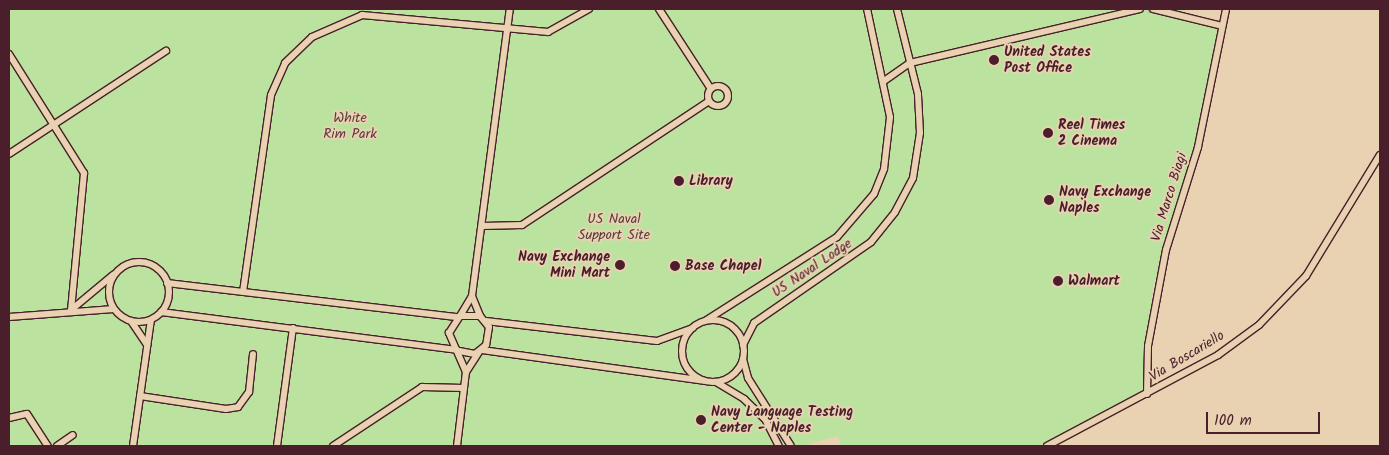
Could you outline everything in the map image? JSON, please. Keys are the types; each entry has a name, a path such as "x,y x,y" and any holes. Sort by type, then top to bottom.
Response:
{"street":[{"path":"457,446 466,372 449,333 472,296 510,9"},
{"path":"243,292 271,95 285,63 312,37 362,15 507,30 556,30 589,9"},
{"path":"482,226 522,225 709,101 712,89 659,9"},
{"path":"486,321 657,341 705,322 788,272 858,218 884,169 890,117 884,81 867,9"},
{"name":"US Naval Lodge","path":"744,345 754,323 853,258 895,212 913,178 920,133 910,63 897,9"},
{"path":"884,81 910,63 1140,9"},
{"path":"1153,9 1222,26"},
{"name":"Via Marco Biagi","path":"1147,394 1148,346 1166,250 1198,147 1226,9"},
{"path":"9,154 166,51"},
{"path":"9,54 55,123 84,173 71,310"},
{"path":"709,101 719,106 727,99 723,88 712,89"},
{"name":"Via Boscariello","path":"1047,446 1218,355 1259,324 1306,276 1380,155"},
{"path":"71,310 120,269 147,264 168,283 459,316 480,316"},
{"path":"114,309 110,284 120,269"},
{"path":"131,322 151,320 162,312 169,293 168,283"},
{"path":"466,372 481,351 490,333 486,321 480,316 472,296"},
{"path":"9,317 71,310 114,309 131,322 147,347"},
{"path":"162,312 458,351 481,351 716,382 744,398 765,419 779,446"},
{"path":"133,446 151,320"},
{"path":"705,322 725,323 744,345 743,359 748,378 791,446"},
{"path":"278,446 293,328"},
{"path":"693,328 682,353 689,370 704,381"},
{"path":"140,396 226,410 238,407 249,392 252,354"},
{"path":"716,382 733,375 743,359"},
{"path":"333,446 422,387 464,388"},
{"path":"9,418 27,414 48,446"},
{"path":"57,446 73,436"}],"green space":[{"name":"US Naval Support Site","path":"9,9 1185,9 1183,18 1219,24 1194,155 1153,287 1143,392 1040,446 841,446 838,436 801,446 9,446"}],"place":[{"name":"United States Post Office","path":"994,60"},
{"name":"Reel Times 2 Cinema","path":"1048,133"},
{"name":"Library","path":"679,181"},
{"name":"Navy Exchange Naples","path":"1049,200"},
{"name":"Navy Exchange Mini Mart","path":"620,265"},
{"name":"Base Chapel","path":"675,266"},
{"name":"Walmart","path":"1058,281"},
{"name":"Navy Language Testing Center - Naples","path":"701,420"}],"park label":[{"name":"White Rim Park","path":"350,126"}]}
